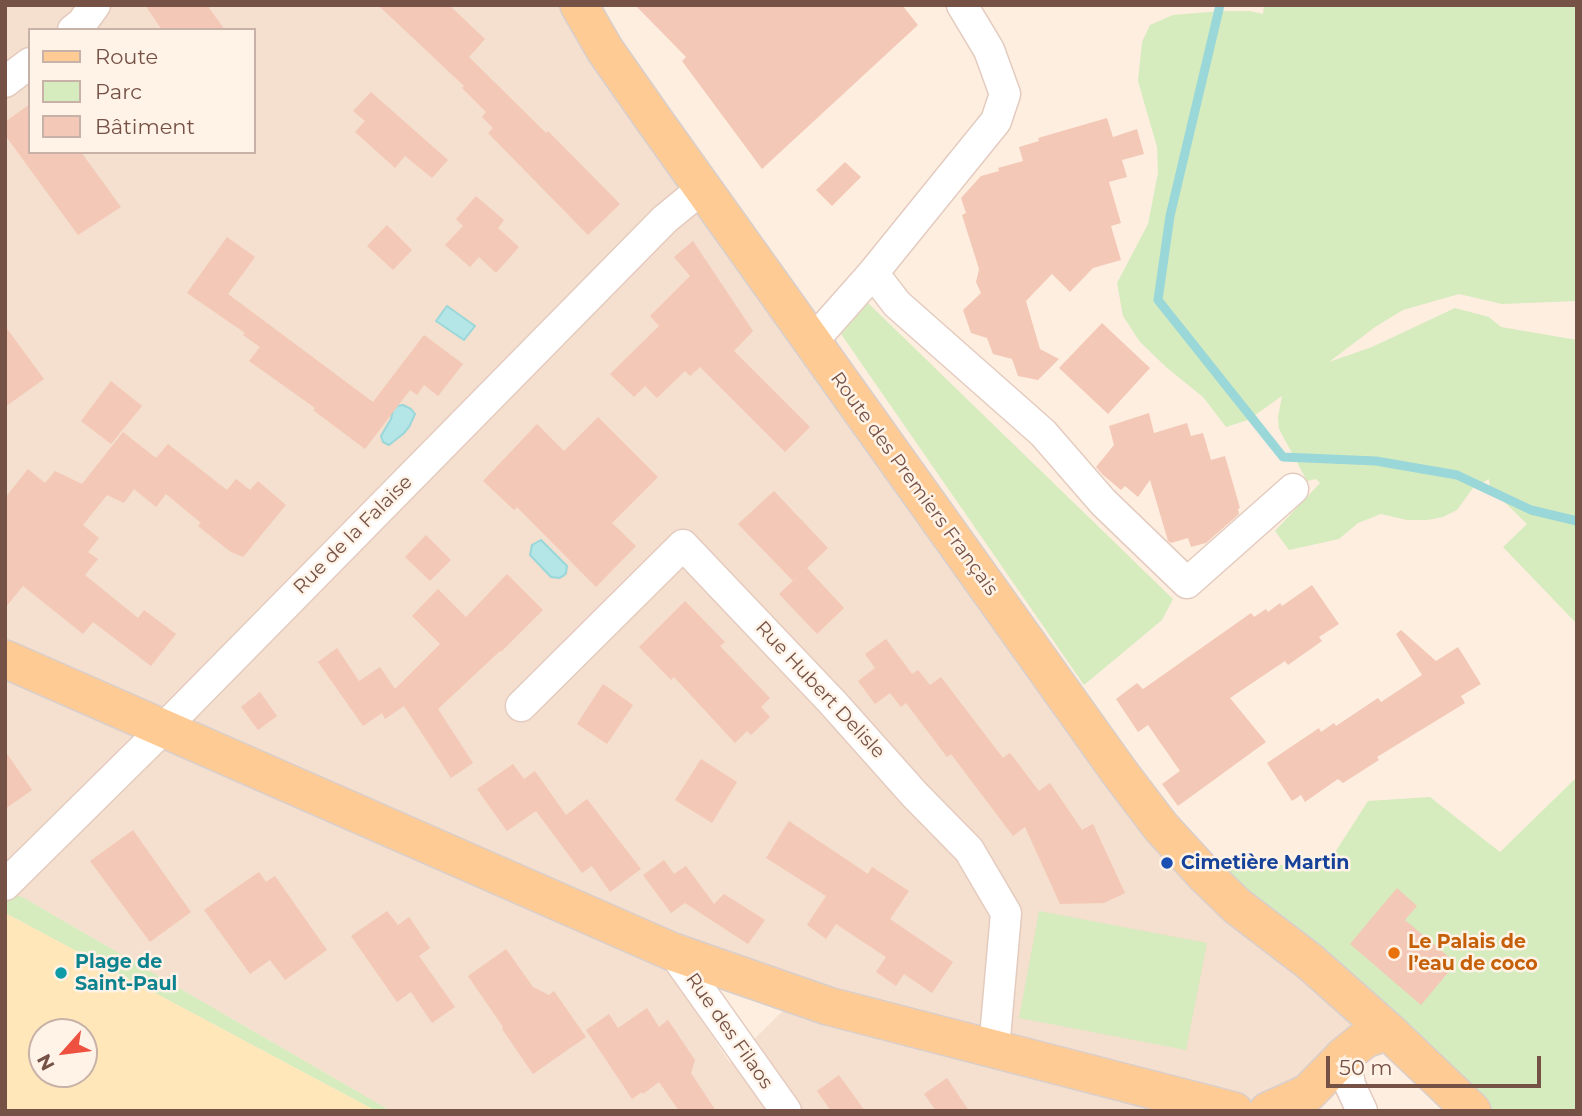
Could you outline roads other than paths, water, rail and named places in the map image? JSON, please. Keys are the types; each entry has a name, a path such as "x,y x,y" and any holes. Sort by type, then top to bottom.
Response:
{"main road":[{"name":"Route des Premiers Français","path":"569,5 605,50 1161,827 1205,876 1237,906 1290,969 1442,1111"},
{"name":"Route des Premiers Français","path":"579,5 605,50"},
{"path":"5,659 673,952 828,1006 1234,1111"},
{"name":"Route des Premiers Français","path":"1366,1041 1472,1111"},
{"path":"1268,1111 1308,1093 1366,1041"}],"street":[{"path":"76,28 95,5"},
{"path":"812,342 873,273 996,121 1006,93 989,50 962,5"},
{"path":"5,82 28,65"},
{"name":"Rue de la Falaise","path":"5,885 163,729 665,219 703,188"},
{"path":"873,273 897,304 1043,433 1103,502 1187,583 1293,489"},
{"name":"Rue Hubert Delisle","path":"522,706 683,545 969,850 1006,913 994,1049"},
{"name":"Rue des Filaos","path":"673,952 786,1111"},
{"path":"1362,1111 1350,1084 1366,1041"}],"water":[{"path":"447,306 475,326 464,340 436,321"},
{"path":"403,405 415,414 409,427 389,445 383,442 381,436 393,410"},
{"path":"541,540 567,566 563,576 551,577 530,555 532,545"}],"waterway":[{"path":"1220,5 1170,216 1158,300 1283,457 1376,461 1457,475 1531,510 1577,521"}],"place":[{"name":"Cimetière Martin","path":"1167,863"},
{"name":"Le Palais de l’eau de coco","path":"1394,953"},
{"name":"Plage de Saint-Paul","path":"61,973"}]}
